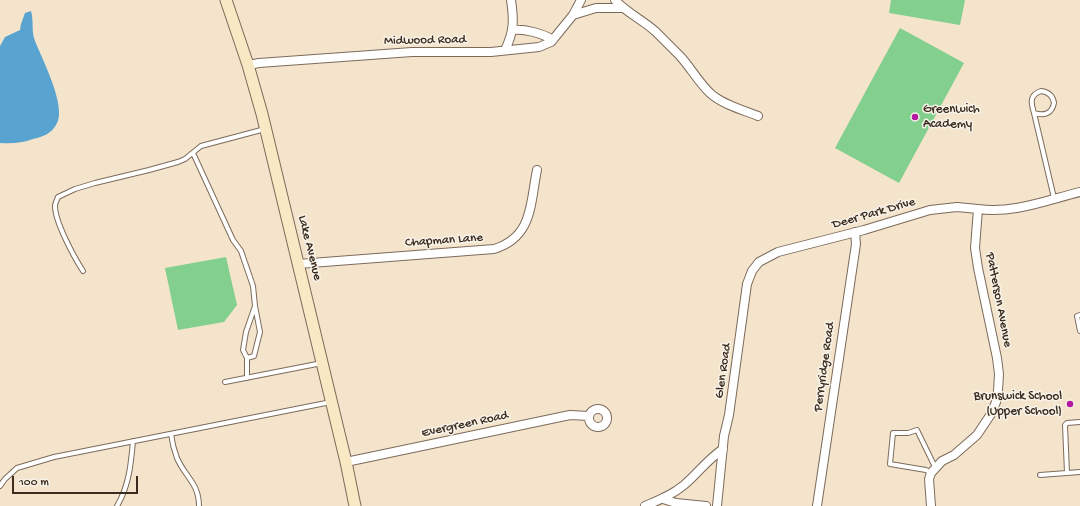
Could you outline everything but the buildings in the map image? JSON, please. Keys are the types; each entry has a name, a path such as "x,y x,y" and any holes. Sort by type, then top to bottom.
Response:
{"main road":[{"name":"Lake Avenue","path":"226,0 248,65 265,129 332,402 355,506"}],"street":[{"path":"505,50 513,30 511,0"},
{"path":"513,30 522,30 543,35 553,40 573,15 581,0"},
{"path":"615,0 622,8 655,31 680,57 701,84 712,95 724,102 758,116"},
{"path":"573,15 596,8 622,8"},
{"name":"Midwood Road","path":"248,65 354,55 505,50 539,46 553,40"},
{"name":"Chapman Lane","path":"298,264 494,249 505,246 510,243 522,230 527,220 537,170"},
{"path":"978,209 997,211 1080,192"},
{"name":"Deer Park Drive","path":"778,252 855,232 930,210 957,207 978,209"},
{"name":"Patterson Avenue","path":"933,470 954,455 977,435 991,414 996,402 998,391 999,374 997,358 975,248 978,209"},
{"name":"Perryridge Road","path":"817,506 856,244 855,232"},
{"name":"Glen Road","path":"717,506 724,436 730,415 747,284 752,271 759,262 778,252"},
{"name":"Evergreen Road","path":"346,462 570,415 590,416"},
{"path":"645,506 663,499 682,486 697,473 712,456 723,449"},
{"path":"931,506 929,479 933,470"},
{"path":"663,499 706,506"}],"lane":[{"path":"1034,113 1045,114 1052,110 1054,99 1045,92 1038,92 1032,98 1032,105 1054,198"},
{"path":"83,271 71,251 57,214 55,205 58,197 75,189 95,183 178,162 201,146 265,129"},
{"path":"193,153 233,240 241,251 253,286 260,332 254,356 247,358"},
{"path":"247,378 247,358 243,350 245,338 255,306"},
{"path":"1080,315 1077,316 1080,331"},
{"path":"225,382 322,363"},
{"path":"0,486 5,478 17,468 54,457 332,402"},
{"path":"1067,473 1065,425 1067,423 1080,422"},
{"path":"917,430 933,470 890,464 893,433 908,434 917,430"},
{"path":"171,434 177,458 196,488 199,506"},
{"path":"117,506 127,484 133,441"},
{"path":"1040,475 1080,472"}],"green space":[{"path":"891,0 965,0 960,25 889,13"},
{"path":"900,28 964,63 899,183 835,148"},
{"path":"226,257 237,305 224,322 178,330 165,268"}],"water":[{"path":"31,11 35,41 53,83 59,107 59,117 54,128 43,136 21,142 0,143 0,46 5,37 20,30 25,13"}],"place":[{"name":"Greenwich Academy","path":"915,117"},
{"name":"Brunswick School (Upper School)","path":"1070,404"}]}
